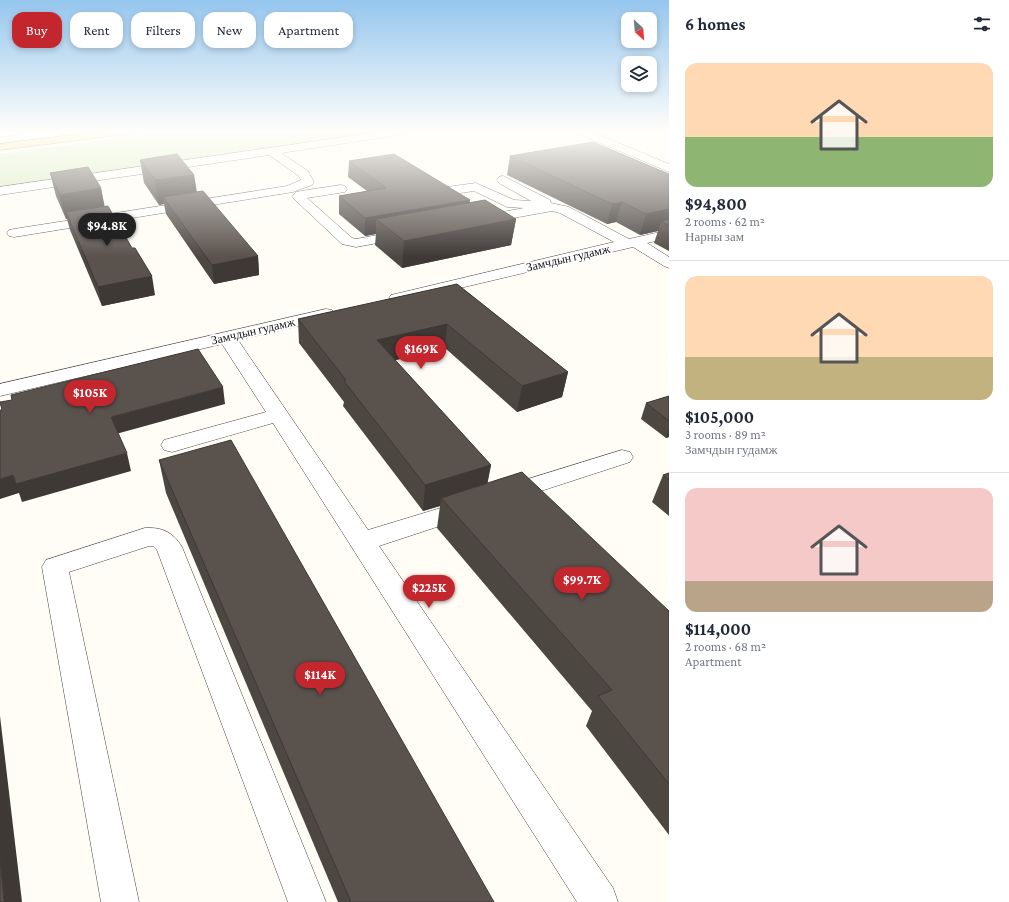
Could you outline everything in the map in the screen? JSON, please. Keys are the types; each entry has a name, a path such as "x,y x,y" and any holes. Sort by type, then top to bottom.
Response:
{"street":[{"path":"0,191 121,173"},
{"path":"14,233 289,189 308,182 303,173"},
{"path":"503,180 554,207"},
{"path":"447,190 476,187 512,204 541,205 564,210 669,263"},
{"path":"341,189 301,195 298,197 347,241 356,243 414,232"},
{"path":"468,222 554,207"},
{"name":"Замчдын гудамж","path":"381,301 669,234"},
{"name":"Замчдын гудамж","path":"0,390 342,310"},
{"path":"227,337 599,902"},
{"path":"172,446 278,415"},
{"path":"361,542 622,457"},
{"path":"120,902 55,567 145,537 158,536 165,540 169,547 307,902"}],"green space":[{"path":"0,173 90,173 0,186"}],"building":[{"path":"50,173 92,173 101,188 60,195"},
{"path":"150,173 192,173 194,175 155,180"},
{"path":"366,173 426,173 470,200 365,218 339,196 386,188"},
{"path":"546,173 669,174 669,209 646,214 622,202 612,204"},
{"path":"203,191 258,256 212,265 163,197"},
{"path":"485,200 516,219 404,241 376,219"},
{"path":"108,206 132,248 135,248 152,276 98,287 66,212"},
{"path":"669,219 669,226 661,221"},
{"path":"457,284 568,372 522,386 447,324 377,340 491,465 425,485 298,319"},
{"path":"198,349 223,387 111,417 127,453 16,484 13,475 0,479 0,410 2,410 0,402 12,400 11,395"},
{"path":"669,396 669,421 646,403"},
{"path":"231,440 494,902 351,902 159,460"},
{"path":"522,472 669,611 669,784 598,696 612,690 441,498"},
{"path":"669,473 669,480 663,475"},
{"path":"0,859 4,902 0,902"}]}
